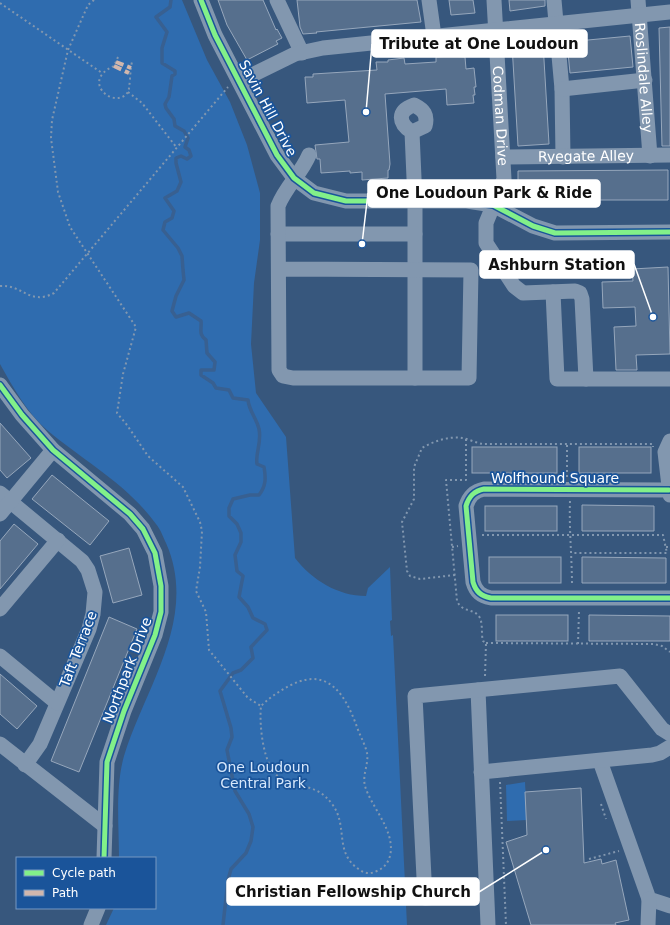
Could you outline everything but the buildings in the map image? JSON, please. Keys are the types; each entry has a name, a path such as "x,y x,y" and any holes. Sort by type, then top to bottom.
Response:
{"street":[{"name":"Savin Hill Drive","path":"201,0 234,84 277,155 294,178 314,193 329,198 346,201 467,201 493,205 533,226 555,232 670,232"},
{"path":"277,0 302,53"},
{"path":"428,0 434,36"},
{"name":"Codman Drive","path":"494,0 504,179 486,223 486,243 514,286 523,293 575,291 580,293 582,298 586,379"},
{"path":"554,0 562,89 564,156"},
{"name":"Roslindale Alley","path":"638,0 650,156"},
{"path":"234,84 295,54 324,48 670,12"},
{"path":"562,89 645,80"},
{"path":"415,378 415,201 419,129"},
{"path":"279,269 471,270 469,378 293,378 283,376 279,370 278,206 283,193 294,178 304,168 309,155"},
{"name":"Ryegate Alley","path":"503,157 670,155"},
{"path":"278,234 415,234"},
{"path":"554,292 557,379 670,378"},
{"name":"Northpark Drive","path":"0,385 22,415 53,450 121,505 143,528 155,553 161,586 161,612 155,635 124,711 107,762 104,857"},
{"path":"670,441 665,452 670,492"},
{"path":"0,514 5,497 53,450"},
{"name":"Wolfhound Square","path":"670,492 484,489 476,492 469,498 466,506 473,582 475,588 483,596 491,598 575,599 670,598"},
{"name":"Taft Terrace","path":"5,497 76,555 88,570 95,592 95,602 89,629 40,744 25,765"},
{"path":"0,609 58,540"},
{"path":"0,656 57,703"},
{"path":"486,893 426,898 415,696 620,676 662,729 670,734"},
{"path":"478,690 486,893 484,924"},
{"path":"0,744 104,826"},
{"path":"481,772 660,754 670,748"},
{"path":"600,761 650,899 648,925"},
{"path":"650,899 670,906"},
{"path":"91,925 98,909"}],"path":[{"path":"94,0 88,5 68,50 52,120 51,138 58,192 70,227 87,255 136,327 123,374 117,413 148,456 183,487 200,522 202,531 201,562 196,591 206,612 208,650 248,698 261,706"},
{"path":"0,3 102,74"},
{"path":"118,57 114,66 102,74 100,84 104,94 115,98 124,96 128,92 130,86 129,75 132,62"},
{"path":"0,286 15,289 33,297 48,296 54,293 183,141 234,84"},
{"path":"128,92 142,103 177,148"},
{"path":"567,445 569,535 572,553 572,591 579,604 578,644"},
{"path":"452,546 482,545 481,535 663,535 667,553 572,553"},
{"path":"666,547 670,546"},
{"path":"486,643 654,644 662,646 670,652"},
{"path":"312,678 325,682 335,688 344,698 366,752 367,763 364,783 368,795 382,818 390,844 390,855 382,869 373,873 364,873 348,860 342,846 339,815 325,795 317,790 279,777 272,770 264,748 261,732 261,706 282,690 304,679 312,678"},
{"path":"500,779 506,925"},
{"path":"589,859 624,850"}],"green space":[{"name":"One Loudoun Central Park","path":"0,0 182,0 207,60 230,102 247,145 260,193 260,240 254,283 251,344 256,393 286,437 295,558 309,573 326,585 345,593 366,596 368,588 390,567 392,620 390,621 391,636 393,635 407,925 106,925 114,909 156,909 156,857 119,857 118,794 124,756 165,652 173,625 176,598 175,571 166,543 158,526 132,497 61,442 33,416 10,382 0,364"},
{"path":"525,782 527,820 507,821 506,785"}],"waterway":[{"path":"171,0 170,7 156,17 167,32 162,48 162,63 175,71 175,74 172,76 169,97 165,104 166,108 174,119 175,126 184,131 188,138 185,147 189,150 191,156 187,159 181,156 176,158 181,182 177,191 165,198 174,211 172,218 165,222 163,230 178,248 182,256 184,280 176,296 172,311 176,317 189,313 201,321 201,333 206,340 207,353 215,362 214,370 201,370 201,375 213,383 216,388 229,390 233,398 248,400 260,434 257,464 264,467 265,475 265,482 259,495 250,495 233,499 229,508 229,516 237,524 241,533 241,542 235,555 237,571 243,576 239,597 248,607 253,618 265,624 267,630 251,647 253,658 241,670 233,673 220,691 231,728 232,737 227,750 235,791 249,814 253,827 251,841 246,853 231,869 228,880 223,925"}],"marked path":[{"path":"116,62 131,68"},
{"path":"114,66 129,73"}],"cycle path":[{"path":"201,0 215,35 277,155 294,178 314,193 346,201 467,201 493,205 533,226 555,233 670,232"},
{"path":"0,385 22,415 53,450 130,514 143,529 155,553 161,586 161,612 155,635 124,711 107,762 104,857"},
{"path":"669,490 484,489 472,494 466,506 473,582 477,591 484,596 491,598 670,598"}],"place":[{"name":"Tribute at One Loudoun","path":"366,112"},
{"name":"One Loudoun Park & Ride","path":"362,244"},
{"name":"Ashburn Station","path":"653,317"},
{"name":"Christian Fellowship Church","path":"546,850"}]}
